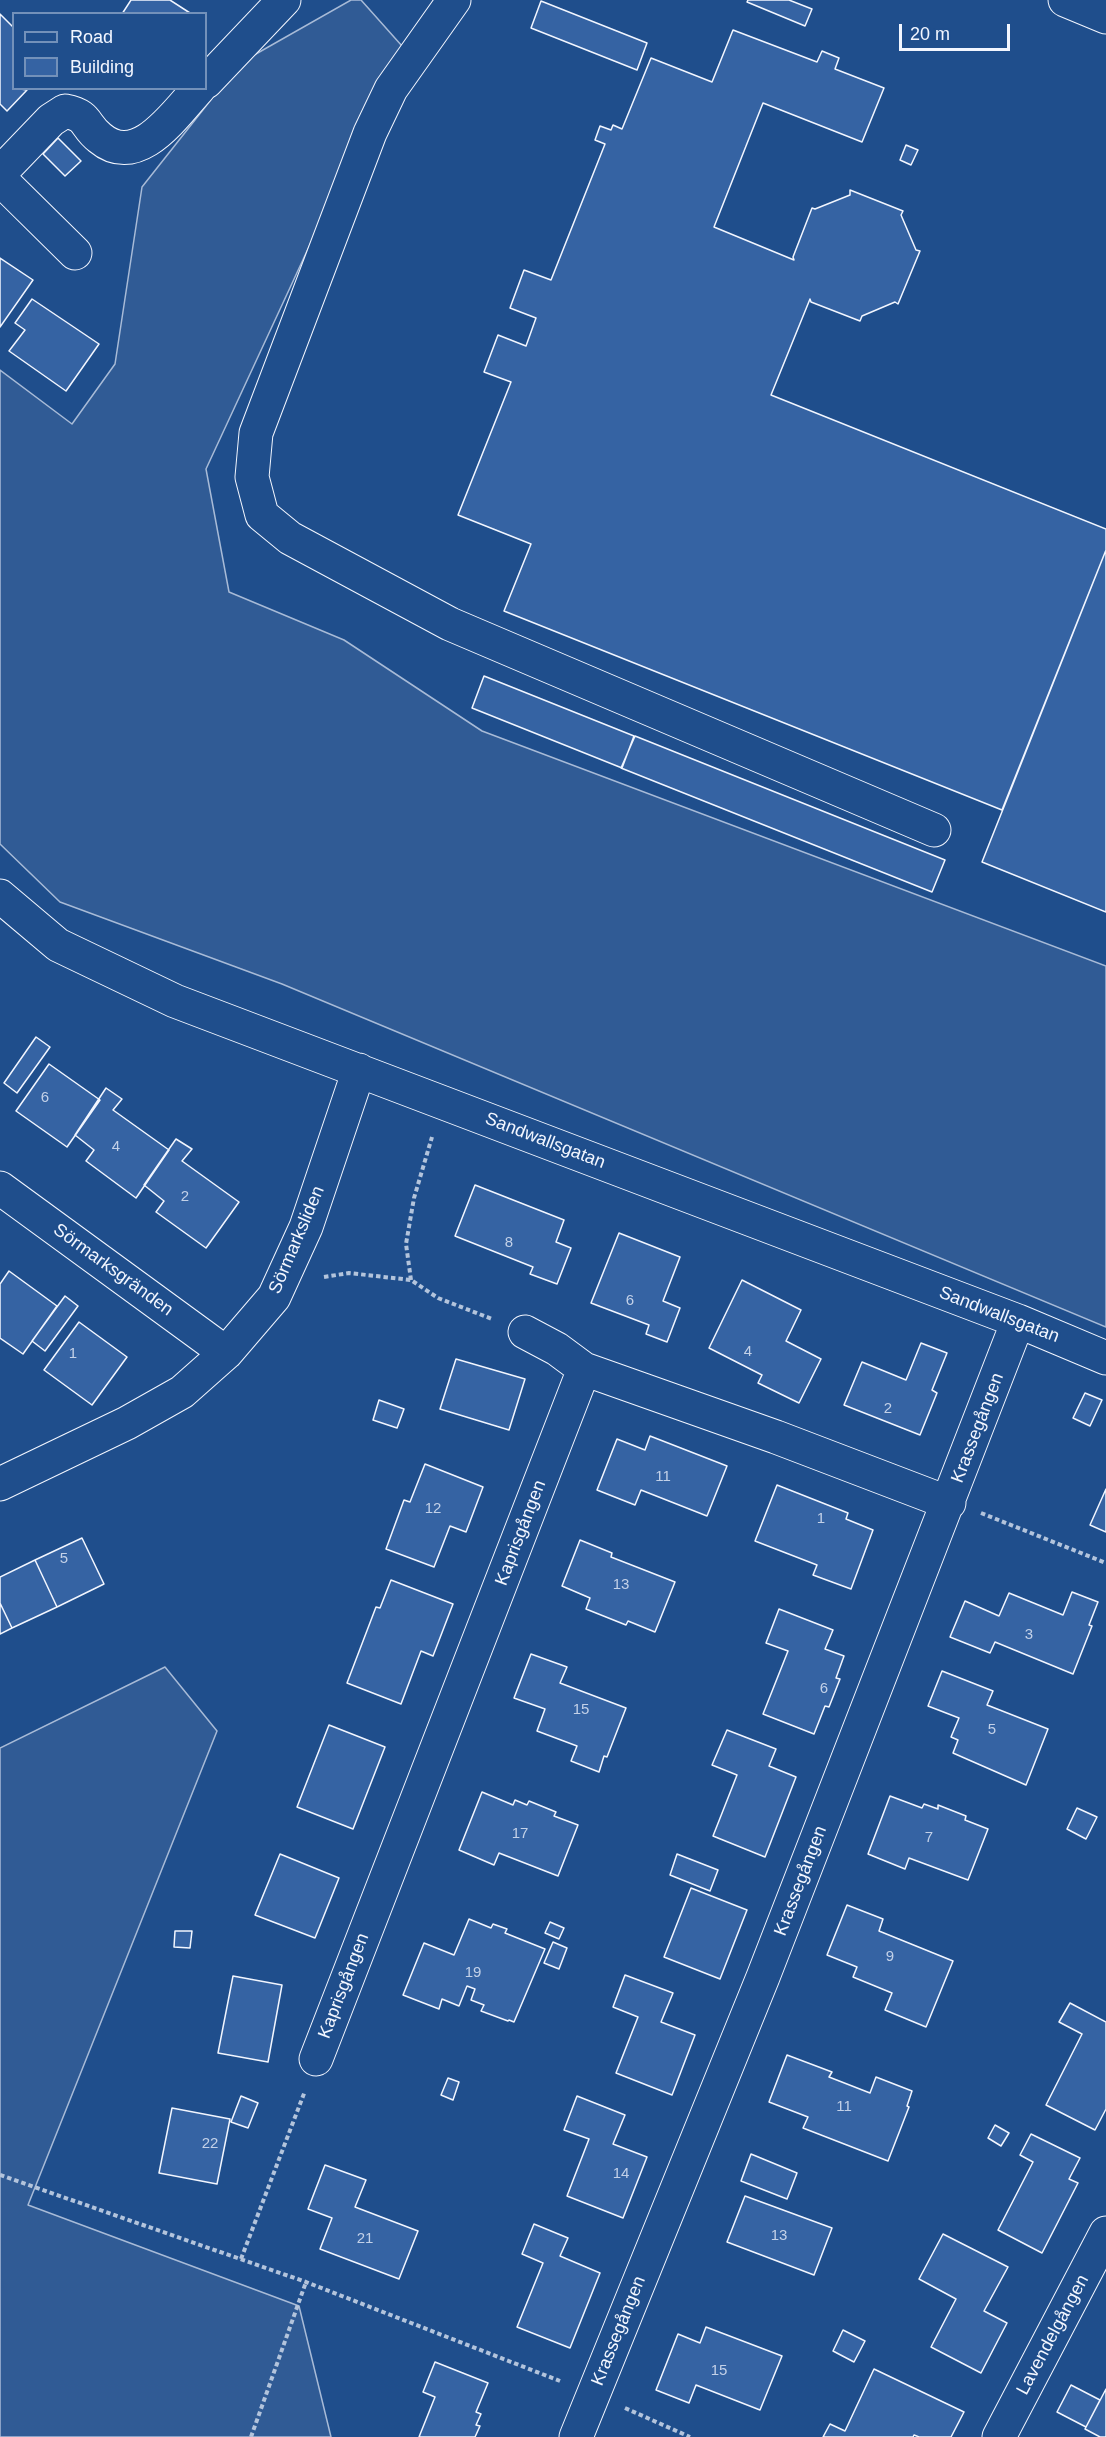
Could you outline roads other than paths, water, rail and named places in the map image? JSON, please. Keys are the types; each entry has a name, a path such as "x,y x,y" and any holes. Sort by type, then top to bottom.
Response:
{"street":[{"path":"207,81 284,0"},
{"path":"454,0 391,89 370,133 256,433 252,477 262,515 290,538 450,624 934,830"},
{"path":"1065,0 1106,17"},
{"path":"0,173 51,120 65,111 79,114 99,138 126,149 145,142 157,133 197,90"},
{"path":"0,178 75,253"},
{"name":"Sandwallsgatan","path":"0,896 58,945 175,1001 1018,1321 1106,1358"},
{"name":"Sörmarksliden","path":"0,1484 127,1424 182,1392 225,1353 274,1297 306,1227 359,1070"},
{"name":"Sörmarksgränden","path":"0,1188 225,1353"},
{"name":"Krassegången","path":"576,2437 763,1977 1018,1321"},
{"path":"525,1332 557,1349 584,1369 776,1437 949,1503"},
{"name":"Kaprisgången","path":"316,2059 584,1369"},
{"name":"Lavendelgången","path":"999,2437 1106,2233"}]}
